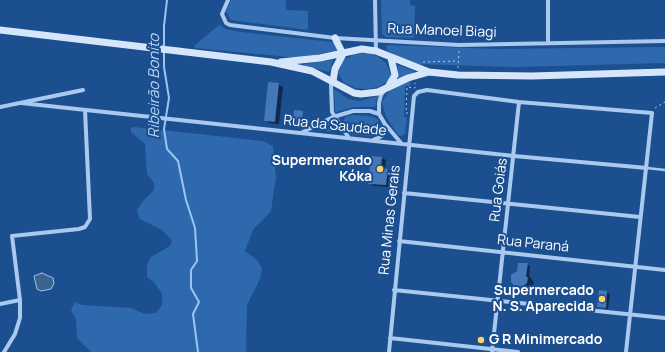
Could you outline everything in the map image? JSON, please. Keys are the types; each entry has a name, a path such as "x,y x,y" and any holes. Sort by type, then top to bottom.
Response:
{"main road":[{"path":"0,30 141,48 271,62 312,71 354,93 362,94 386,88 408,78 429,72"},
{"path":"335,38 343,54"},
{"path":"271,62 302,61 362,49 376,51 429,72 458,75 532,76 665,72"},
{"path":"333,81 335,68 343,54"},
{"path":"386,88 394,80 395,75 391,58"}],"street":[{"name":"Rua Manoel Biagi","path":"228,0 223,10 223,18 230,25 335,38 459,45 665,41"},
{"path":"376,0 376,51"},
{"path":"548,0 548,44"},
{"path":"333,81 331,85 333,117 349,138"},
{"path":"386,88 381,95 379,114 401,144"},
{"path":"0,107 83,90"},
{"name":"Rua Minas Gerais","path":"389,352 414,96 418,92 427,90 519,102"},
{"path":"519,102 652,113 626,352"},
{"name":"Rua Goiás","path":"492,351 519,102"},
{"name":"Rua da Saudade","path":"22,103 300,134 647,168"},
{"path":"4,352 18,326 20,300 12,236 79,229 85,227 90,219 85,110"},
{"path":"300,134 333,117 353,111 370,111 379,114"},
{"path":"373,140 382,136 385,124"},
{"path":"404,193 508,205 640,217"},
{"name":"Rua Paraná","path":"399,241 665,270"},
{"path":"394,290 497,302 665,318"},
{"path":"0,304 20,300"},
{"path":"390,338 492,351 518,352"}],"lane":[{"path":"647,168 665,170"}],"path":[{"path":"458,75 459,45"},
{"path":"417,62 458,61"},
{"path":"406,113 407,87"},
{"path":"652,113 656,107 665,102"}],"shaded area":[{"path":"231,0 286,0 286,10 308,11 308,30 231,20 226,11"},
{"path":"381,0 410,0 410,5 415,6 414,38 386,37 382,34"},
{"path":"219,25 226,29 241,32 332,42 337,45 338,50 300,58 195,48 194,46"},
{"path":"387,45 496,49 665,47 665,63 515,67 415,64 397,58 386,49"},
{"path":"367,53 377,56 386,63 391,75 387,82 378,87 366,89 355,88 344,83 338,73 343,60 356,54"},
{"path":"333,60 329,72 304,66 304,64"},
{"path":"398,65 414,71 414,73 398,79"},
{"path":"411,79 410,86 405,86 404,117 407,117 405,134 401,136 398,135 386,117 382,102 389,91"},
{"path":"334,89 348,99 359,101 378,96 375,107 354,107 336,112"},
{"path":"351,115 370,116 376,118 381,125 378,134 371,136 349,134 342,125 345,117"},
{"path":"331,121 336,129 335,132 316,130"},
{"path":"134,127 263,141 273,146 276,177 271,211 253,230 245,251 258,261 262,269 260,279 247,305 246,352 91,352 77,338 76,319 71,310 75,302 82,305 131,308 145,314 156,313 162,305 162,294 154,282 147,277 147,265 151,257 170,246 172,240 162,230 140,219 137,210 154,190 154,183 147,174 145,144 131,132 131,128"},
{"path":"42,273 53,278 54,283 51,289 41,291 37,289 34,276"}],"building":[{"path":"268,82 279,83 275,122 264,121"},
{"path":"294,110 303,111 301,126 293,126"},
{"path":"371,156 382,157 381,168 388,169 386,185 368,184"},
{"path":"518,263 528,263 526,276 528,278 527,283 521,288 516,288 511,282 511,275 517,271"},
{"name":"Supermercado N. S. Aparecida","path":"599,290 607,291 606,308 597,307"}],"waterway":[{"name":"Ribeirão Bonito","path":"167,0 164,26 164,67 169,98 164,129 167,149 178,161 186,200 195,228 197,261 191,270 191,288 199,302 193,314 198,352"}],"place":[{"name":"Supermercado Kóka","path":"380,169"},
{"name":"Supermercado N. S. Aparecida","path":"602,299"},
{"name":"G R Minimercado","path":"481,340"}]}
